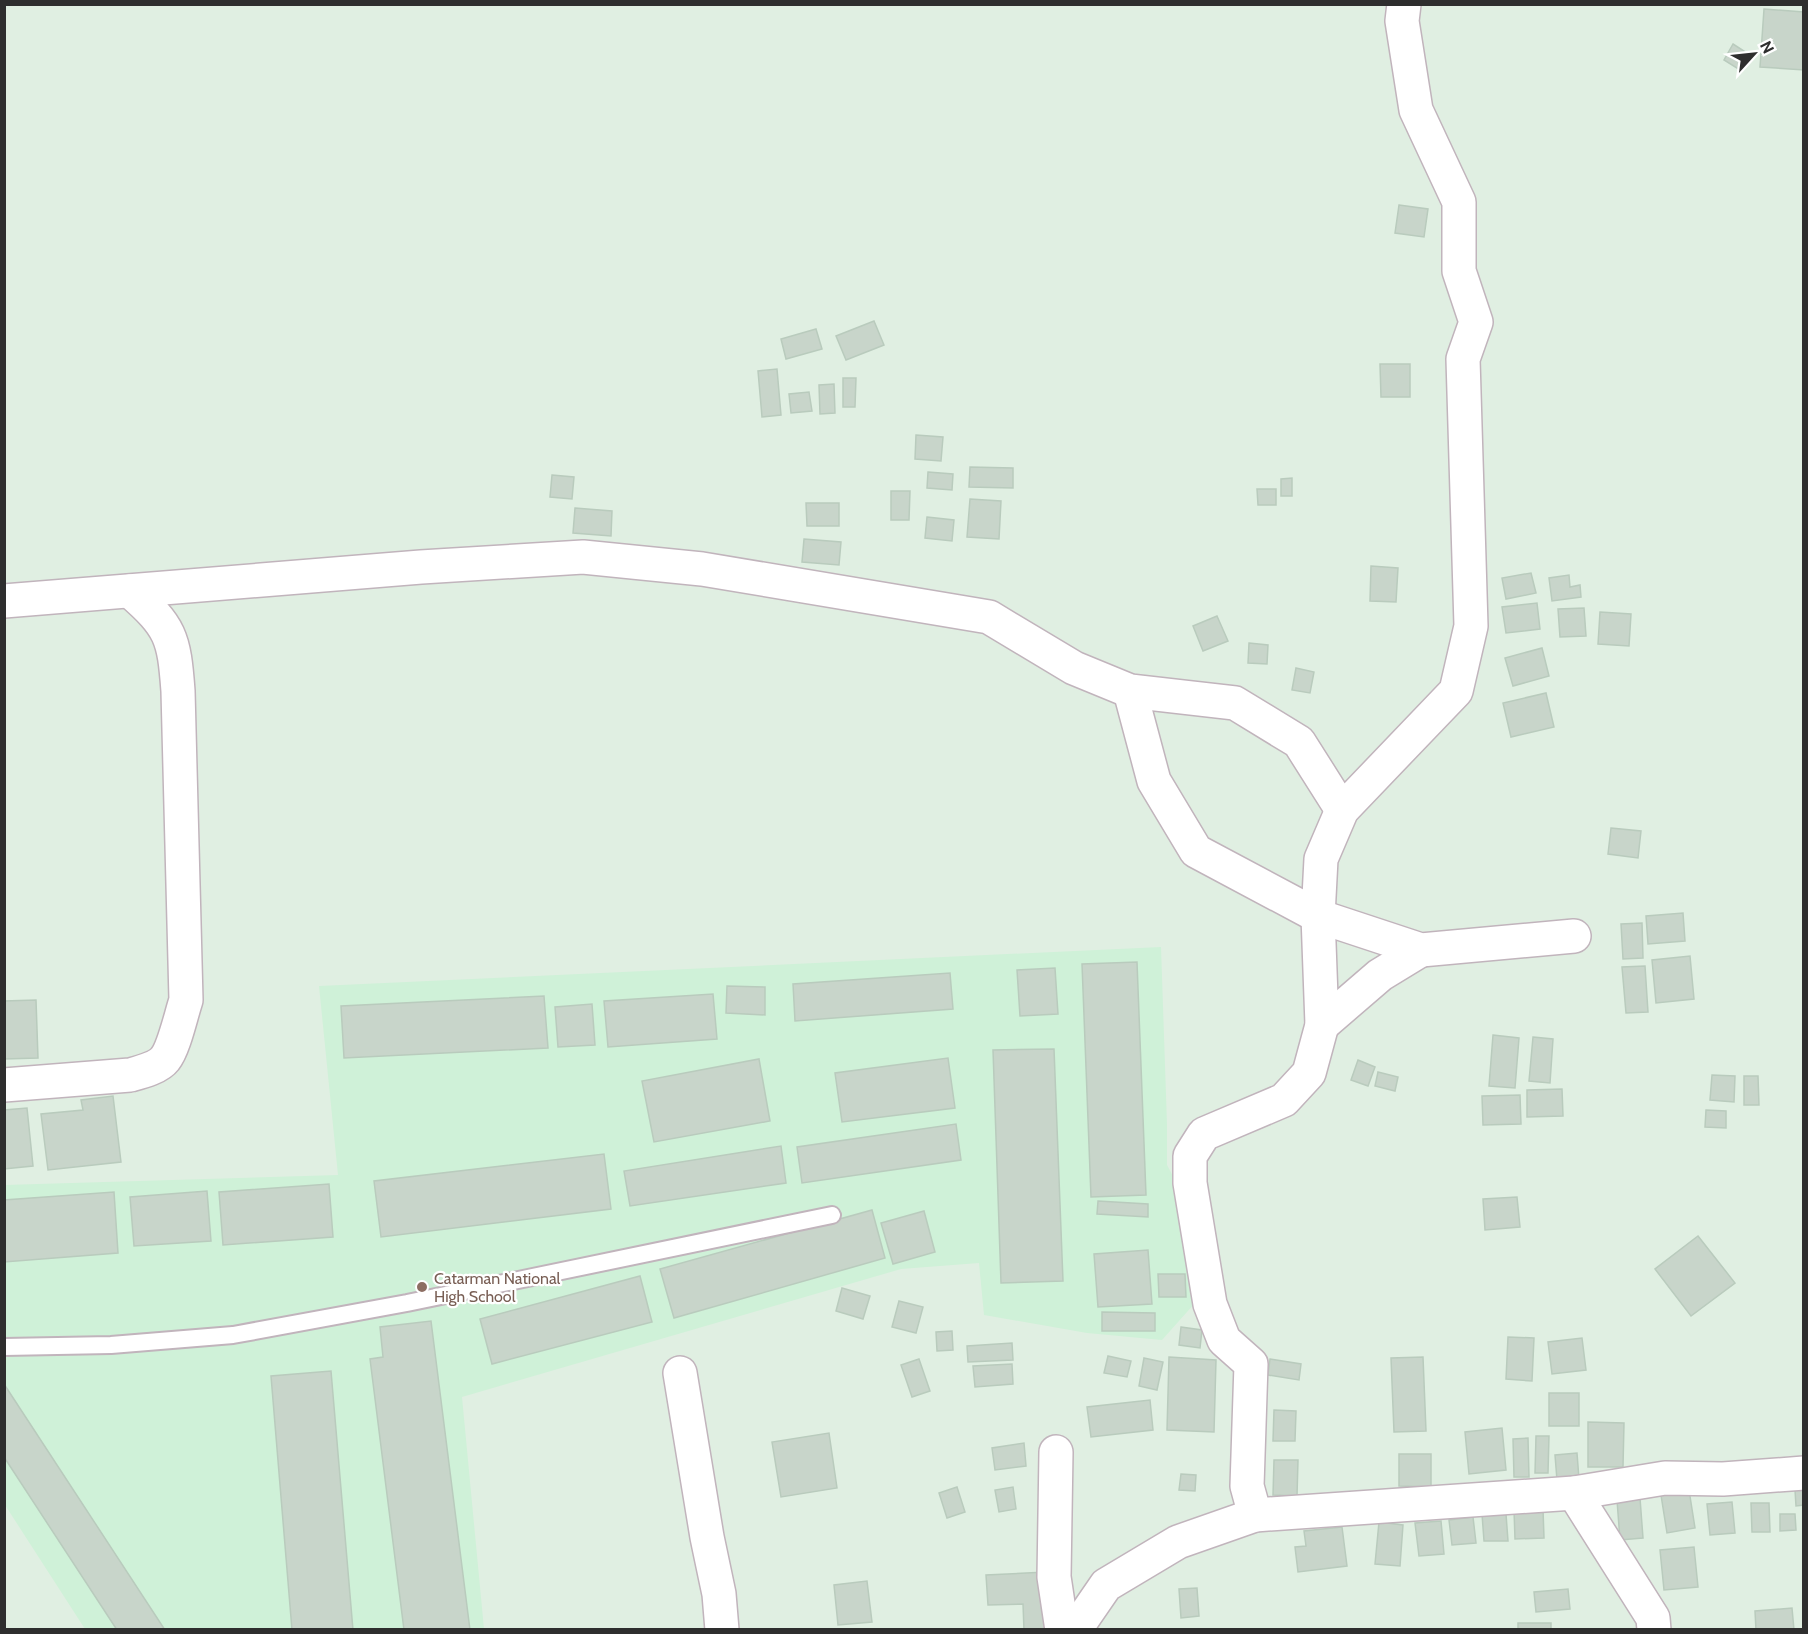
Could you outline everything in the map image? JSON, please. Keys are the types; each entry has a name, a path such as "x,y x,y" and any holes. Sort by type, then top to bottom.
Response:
{"street":[{"path":"1255,1515 1247,1486 1251,1364 1224,1340 1210,1304 1191,1183 1190,1156 1204,1134 1284,1100 1309,1073 1322,1025 1318,916 1321,859 1342,810 1456,691 1471,626 1463,359 1476,322 1459,272 1459,202 1416,110 1402,21 1404,4"},
{"path":"4,601 421,567 584,557 702,569 989,618 1074,668 1130,691 1235,704 1299,742 1342,810"},
{"path":"4,1085 130,1075 147,1070 165,1060 186,1000 176,656 168,631 155,613 130,591"},
{"path":"1130,691 1154,781 1196,851 1318,916 1421,950 1574,936"},
{"path":"1322,1025 1380,975 1421,950"},
{"path":"680,1373 707,1537 719,1594 722,1629"},
{"path":"1056,1452 1054,1577 1062,1629"},
{"path":"1076,1629 1106,1585 1178,1542 1255,1515 1574,1493 1665,1478 1723,1479 1803,1473"},
{"path":"1574,1493 1653,1618 1654,1629"}],"lane":[{"path":"4,1347 111,1345 233,1335 407,1303 832,1215"}],"shaded area":[{"name":"Catarman National High School","path":"1161,947 1167,1165 1183,1195 1195,1303 1162,1340 1087,1333 984,1315 979,1263 901,1269 462,1397 484,1629 85,1629 5,1505 4,1185 338,1175 319,986"}],"building":[{"path":"1764,9 1804,12 1804,70 1760,67"},
{"path":"1733,44 1750,55 1740,70 1724,60"},
{"path":"1399,205 1428,209 1424,237 1395,233"},
{"path":"874,321 884,345 846,360 836,336"},
{"path":"816,329 822,349 786,359 781,339"},
{"path":"1380,364 1410,364 1410,397 1381,397"},
{"path":"777,369 781,415 762,417 758,371"},
{"path":"843,378 856,378 855,407 843,407"},
{"path":"834,384 835,413 820,414 819,385"},
{"path":"809,392 812,411 791,413 789,394"},
{"path":"916,435 943,437 941,461 915,459"},
{"path":"970,467 1013,468 1013,488 969,487"},
{"path":"928,472 953,474 952,490 927,488"},
{"path":"552,475 574,477 572,499 550,497"},
{"path":"1292,478 1292,496 1281,496 1281,479"},
{"path":"1257,489 1276,489 1276,505 1258,505"},
{"path":"891,491 910,491 909,520 891,520"},
{"path":"970,499 1001,501 999,539 967,537"},
{"path":"806,503 839,503 839,526 807,526"},
{"path":"575,508 612,511 611,536 573,533"},
{"path":"927,517 954,520 952,541 925,538"},
{"path":"804,539 841,542 839,565 802,562"},
{"path":"1371,566 1398,568 1396,602 1370,601"},
{"path":"1531,573 1536,593 1506,599 1502,578"},
{"path":"1569,575 1570,587 1580,585 1581,597 1552,601 1549,578"},
{"path":"1537,603 1540,629 1506,633 1502,607"},
{"path":"1584,608 1586,636 1560,637 1558,609"},
{"path":"1600,612 1631,614 1629,646 1598,644"},
{"path":"1217,616 1228,641 1203,651 1193,626"},
{"path":"1249,643 1268,645 1267,664 1248,663"},
{"path":"1542,648 1549,676 1513,686 1505,658"},
{"path":"1296,668 1314,672 1310,693 1292,690"},
{"path":"1546,693 1554,727 1511,737 1503,703"},
{"path":"1611,828 1641,831 1638,858 1608,854"},
{"path":"1683,913 1685,941 1648,944 1646,916"},
{"path":"1642,923 1643,958 1623,959 1621,924"},
{"path":"1690,956 1694,999 1656,1003 1652,960"},
{"path":"1137,962 1146,1195 1091,1197 1082,964"},
{"path":"1645,966 1648,1012 1626,1013 1622,967"},
{"path":"1055,968 1058,1014 1020,1016 1017,970"},
{"path":"950,973 953,1009 795,1021 793,984"},
{"path":"727,986 765,987 765,1015 726,1013"},
{"path":"713,994 717,1039 608,1047 604,1001"},
{"path":"544,996 548,1048 344,1058 341,1006"},
{"path":"36,1000 38,1058 4,1059 4,1001"},
{"path":"592,1004 595,1045 558,1047 555,1007"},
{"path":"1493,1035 1519,1038 1515,1088 1489,1086"},
{"path":"1533,1037 1553,1039 1550,1083 1529,1081"},
{"path":"1054,1049 1063,1281 1001,1283 993,1050"},
{"path":"948,1058 955,1108 842,1122 835,1073"},
{"path":"759,1059 770,1121 654,1142 642,1081"},
{"path":"1358,1060 1375,1067 1368,1086 1351,1080"},
{"path":"1378,1072 1398,1077 1395,1091 1375,1086"},
{"path":"1712,1075 1735,1076 1734,1102 1710,1100"},
{"path":"1744,1076 1758,1076 1759,1105 1744,1105"},
{"path":"1562,1089 1563,1116 1527,1117 1527,1090"},
{"path":"1520,1095 1521,1124 1483,1125 1482,1096"},
{"path":"113,1096 121,1162 48,1170 41,1114 83,1110 81,1100"},
{"path":"27,1108 33,1166 4,1169 4,1110"},
{"path":"1706,1110 1726,1111 1726,1128 1705,1127"},
{"path":"956,1124 961,1160 802,1183 797,1147"},
{"path":"781,1146 786,1183 630,1206 624,1171"},
{"path":"604,1154 611,1209 381,1237 374,1181"},
{"path":"329,1184 333,1237 223,1245 219,1192"},
{"path":"207,1191 211,1241 134,1246 130,1197"},
{"path":"114,1192 118,1253 4,1262 4,1200"},
{"path":"1517,1197 1520,1227 1485,1230 1483,1199"},
{"path":"1098,1201 1148,1204 1148,1217 1097,1214"},
{"path":"872,1210 885,1258 674,1318 660,1269"},
{"path":"924,1211 935,1252 893,1264 881,1223"},
{"path":"1698,1236 1735,1283 1691,1316 1655,1269"},
{"path":"1148,1250 1152,1304 1098,1307 1094,1254"},
{"path":"1158,1274 1185,1274 1186,1297 1159,1297"},
{"path":"640,1276 652,1322 492,1364 480,1319"},
{"path":"842,1288 870,1296 863,1319 836,1311"},
{"path":"899,1301 923,1307 916,1333 892,1327"},
{"path":"1102,1312 1155,1313 1155,1331 1102,1331"},
{"path":"431,1321 470,1630 404,1630 370,1359 383,1357 380,1327"},
{"path":"1181,1327 1202,1330 1200,1348 1179,1345"},
{"path":"952,1331 953,1350 937,1351 936,1332"},
{"path":"1508,1337 1534,1338 1532,1381 1506,1379"},
{"path":"1582,1338 1586,1370 1552,1374 1548,1342"},
{"path":"1012,1343 1013,1360 968,1362 967,1346"},
{"path":"1108,1356 1131,1361 1127,1377 1104,1373"},
{"path":"1169,1357 1216,1360 1214,1432 1167,1430"},
{"path":"1423,1357 1426,1431 1394,1432 1391,1358"},
{"path":"1144,1358 1163,1362 1157,1390 1139,1386"},
{"path":"919,1359 930,1391 912,1397 901,1365"},
{"path":"1270,1359 1301,1364 1299,1380 1268,1375"},
{"path":"1012,1364 1013,1384 975,1387 973,1366"},
{"path":"331,1371 353,1630 292,1630 271,1376"},
{"path":"4,1384 165,1630 117,1630 4,1457"},
{"path":"1549,1393 1579,1393 1579,1426 1549,1426"},
{"path":"1150,1400 1153,1430 1091,1437 1087,1407"},
{"path":"1274,1410 1296,1411 1295,1441 1273,1441"},
{"path":"1588,1422 1624,1423 1623,1467 1588,1467"},
{"path":"1502,1428 1506,1470 1469,1474 1465,1432"},
{"path":"829,1433 837,1488 781,1497 772,1442"},
{"path":"1536,1436 1549,1436 1548,1473 1535,1473"},
{"path":"1528,1438 1529,1477 1514,1477 1513,1439"},
{"path":"1024,1443 1026,1466 995,1470 992,1448"},
{"path":"1577,1453 1579,1479 1557,1480 1555,1455"},
{"path":"1399,1454 1431,1454 1431,1487 1399,1486"},
{"path":"1274,1460 1298,1460 1297,1496 1273,1495"},
{"path":"1181,1474 1196,1475 1195,1491 1179,1490"},
{"path":"957,1487 965,1512 947,1518 939,1493"},
{"path":"1013,1487 1016,1509 999,1512 995,1490"},
{"path":"1689,1490 1695,1528 1667,1533 1661,1495"},
{"path":"1795,1490 1804,1490 1804,1505 1796,1506"},
{"path":"1640,1498 1643,1538 1620,1540 1617,1500"},
{"path":"1732,1502 1735,1533 1710,1535 1707,1504"},
{"path":"1751,1503 1769,1503 1770,1532 1752,1532"},
{"path":"1543,1509 1544,1538 1515,1539 1514,1510"},
{"path":"1482,1514 1506,1514 1508,1541 1484,1541"},
{"path":"1780,1514 1795,1514 1796,1530 1780,1531"},
{"path":"1473,1517 1476,1543 1452,1545 1449,1520"},
{"path":"1441,1521 1444,1554 1419,1556 1415,1523"},
{"path":"1379,1522 1403,1525 1400,1566 1375,1564"},
{"path":"1342,1527 1347,1566 1298,1572 1295,1547 1306,1546 1304,1531"},
{"path":"1694,1547 1698,1587 1664,1590 1660,1550"},
{"path":"1046,1572 1049,1630 1024,1630 1023,1604 988,1605 986,1575"},
{"path":"867,1581 872,1622 838,1625 834,1585"},
{"path":"1197,1588 1199,1616 1181,1618 1179,1589"},
{"path":"1568,1589 1570,1609 1536,1612 1534,1592"},
{"path":"1792,1608 1794,1630 1756,1630 1755,1611"},
{"path":"1518,1623 1551,1623 1551,1630 1518,1630"}],"place":[{"name":"Catarman National High School","path":"422,1287"}]}
